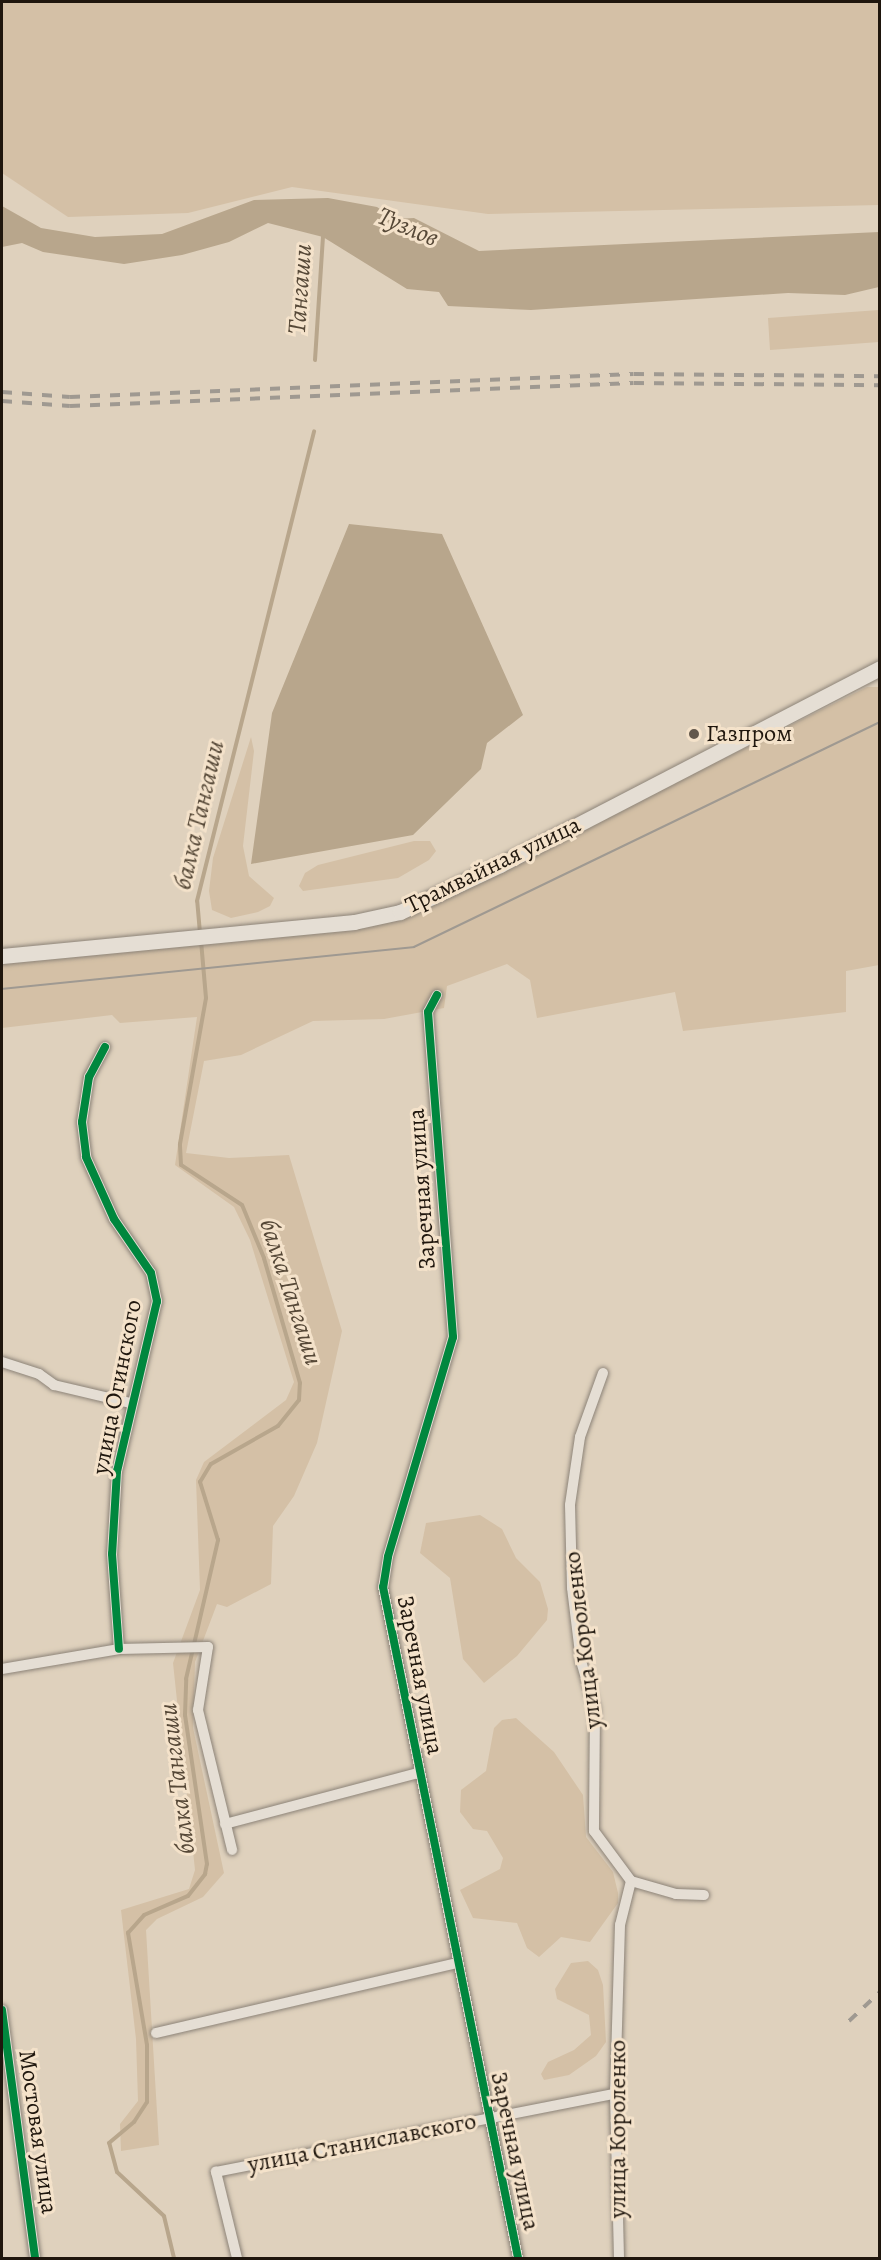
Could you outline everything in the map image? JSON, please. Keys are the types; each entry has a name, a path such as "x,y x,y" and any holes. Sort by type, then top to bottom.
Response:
{"main road":[{"name":"Трамвайная улица","path":"2,956 354,922 400,912 500,865 879,668"}],"street":[{"name":"Заречная улица","path":"437,995 428,1012 453,1337 388,1557 383,1587 487,2119 518,2259"},
{"name":"улица Огинского","path":"105,1047 89,1077 82,1122 87,1157 114,1219 151,1273 158,1301 131,1403 117,1471 112,1554 119,1649"},
{"path":"2,1362 39,1374 54,1385 131,1403"},
{"name":"улица Короленко","path":"603,1373 580,1437 570,1505 572,1588 581,1661 595,1708 594,1831 631,1881 620,1925 615,2094 619,2259"},
{"path":"2,1669 119,1649 208,1647 198,1710 232,1850"},
{"path":"225,1824 418,1773"},
{"path":"631,1881 676,1894 704,1895"},
{"path":"156,2032 456,1963"},
{"name":"Мостовая улица","path":"2,2010 35,2259"},
{"name":"улица Станиславского","path":"237,2259 216,2172 615,2094"}],"shaded area":[{"path":"2,2 879,2 879,205 488,214 292,187 188,213 68,217 2,173"},
{"path":"879,310 879,342 770,350 768,318"},
{"path":"867,687 879,687 879,965 846,971 846,1012 683,1031 675,992 537,1018 530,980 507,964 447,986 444,1008 384,1019 313,1021 241,1055 204,1061 186,1153 229,1158 289,1155 342,1331 317,1443 294,1496 273,1526 271,1584 227,1607 217,1604 195,1662 193,1728 224,1873 203,1897 157,1919 146,1930 159,2145 121,2151 120,2124 138,2101 136,2039 121,1910 189,1889 195,1870 173,1663 200,1590 196,1480 204,1462 286,1400 294,1382 250,1240 234,1207 175,1165 197,1017 120,1023 112,1015 2,1028 2,963 402,919"},
{"path":"251,737 254,751 243,846 249,876 274,898 270,906 258,912 231,918 212,910 209,891 213,858"},
{"path":"414,841 430,841 436,851 429,860 398,878 303,891 299,886 305,873 318,865"},
{"path":"480,1515 502,1529 516,1558 540,1582 548,1609 547,1620 517,1656 484,1683 463,1659 450,1578 420,1553 426,1523"},
{"path":"516,1718 554,1752 583,1795 586,1837 613,1872 618,1893 618,1903 590,1942 561,1937 539,1957 527,1948 517,1923 473,1918 460,1890 500,1869 503,1858 487,1831 473,1829 460,1812 461,1790 486,1771 494,1728 502,1720"},
{"path":"588,1961 598,1970 603,1985 606,2042 596,2056 569,2075 544,2080 541,2074 548,2062 574,2050 591,2035 589,2015 557,1999 555,1989 571,1963"}],"water":[{"name":"Тузлов","path":"328,198 377,207 395,219 414,218 479,251 879,232 879,287 845,295 788,293 531,310 448,306 439,292 407,289 323,237 268,223 229,242 182,255 124,264 43,252 22,243 2,247 2,206 41,228 95,237 162,234 254,200"},
{"path":"349,524 442,534 523,715 487,743 481,769 413,835 251,864 272,713"}],"waterway":[{"name":"Тангаши","path":"315,360 323,235"},
{"name":"балка Тангаши","path":"200,933 197,901 314,431"},
{"name":"балка Тангаши","path":"174,2258 164,2216 117,2172 109,2143 134,2122 147,2102 147,2045 128,1933 144,1915 188,1896 205,1874 207,1864 185,1715 186,1679 218,1540 200,1482 211,1464 278,1426 299,1400 300,1383 264,1258 242,1205 181,1165 180,1144 206,998 201,941"}],"tram line":[{"path":"2,989 414,947 880,722"}],"railway":[{"path":"2,392 70,397 634,374 880,376"},
{"path":"2,401 70,406 634,383 880,385"},
{"path":"849,2021 880,1992"}],"cycle path":[{"path":"437,995 428,1012 453,1337 388,1557 383,1587 518,2258"},
{"path":"105,1047 89,1077 82,1122 86,1157 114,1219 151,1273 157,1301 117,1471 112,1554 119,1649"},
{"path":"2,2010 35,2258"}],"place":[{"name":"Газпром","path":"694,734"}]}
